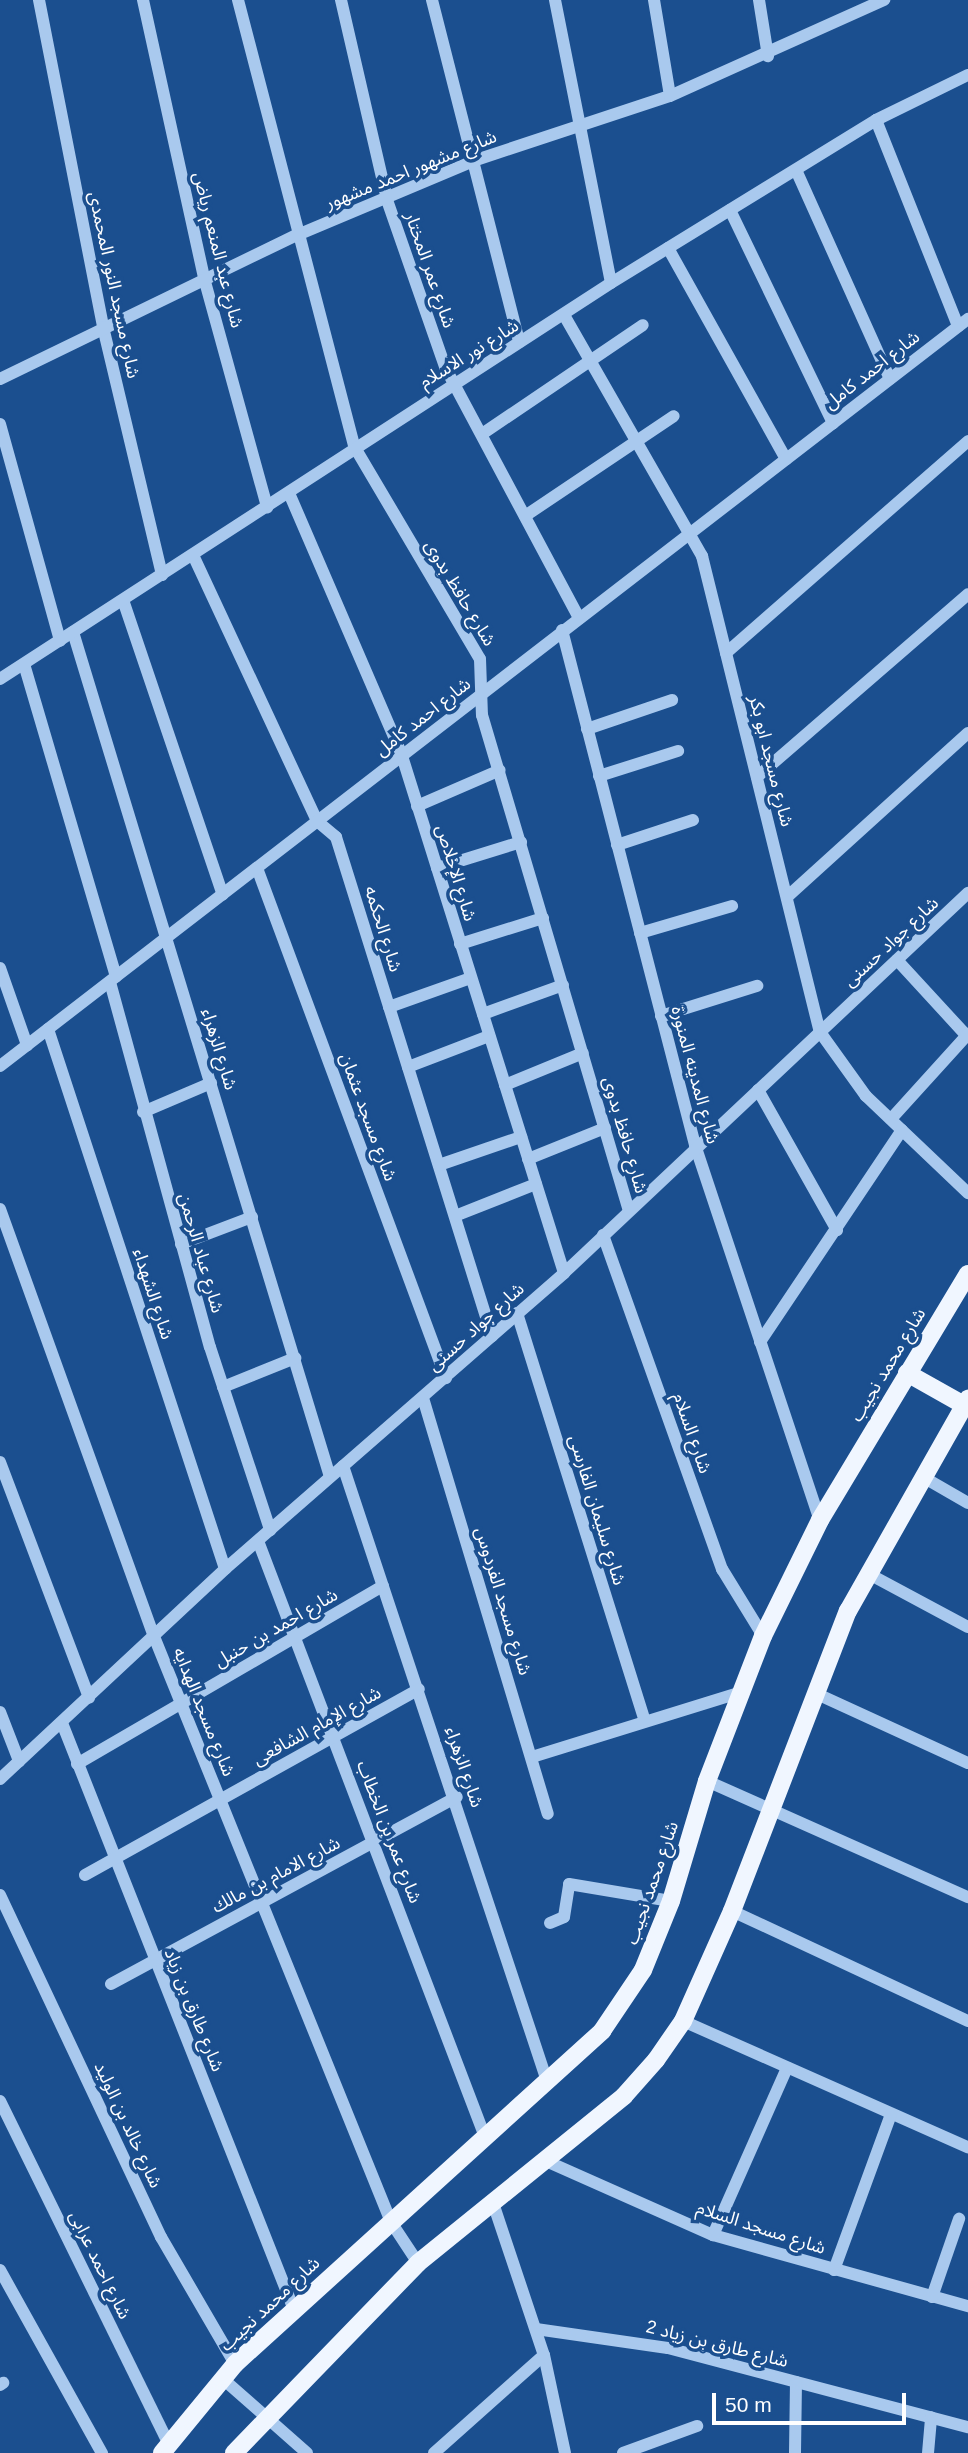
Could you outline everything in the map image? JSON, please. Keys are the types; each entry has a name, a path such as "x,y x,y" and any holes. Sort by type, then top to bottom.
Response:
{"main road":[{"name":"شارع محمد نجيب","path":"165,2448 235,2364 602,2031 643,1970 671,1901 707,1781 763,1636 820,1520 968,1274"},
{"path":"234,2453 265,2417 418,2263 492,2200 546,2161 624,2096 683,2021 732,1910 770,1804 815,1692 869,1574 966,1402 907,1373"}],"street":[{"name":"شارع مسجد النور المحمدى","path":"38,0 103,327 162,575"},
{"name":"شارع عبد المنعم رياض","path":"143,0 204,278 267,507"},
{"name":"شارع حافظ بدوى","path":"238,0 295,236 354,446 480,659 480,695 500,770 629,1211"},
{"name":"شارع عمر المختار","path":"341,0 387,200 456,384 579,618"},
{"path":"432,0 519,342"},
{"path":"555,0 611,283"},
{"path":"654,0 670,96"},
{"path":"759,0 768,56"},
{"name":"شارع مشهور احمد مشهور","path":"0,379 295,236 387,200 473,160 581,128 670,96 768,56 860,6 884,0"},
{"name":"شارع نور الاسلام","path":"0,679 289,493 354,446 456,384 611,283 876,120 968,75"},
{"path":"876,120 963,323"},
{"path":"796,170 890,379"},
{"path":"730,210 833,423"},
{"path":"668,248 786,459"},
{"name":"شارع مسجد ابو بكر","path":"564,315 638,440 687,536 702,556 820,1032 841,1065 891,1119 968,1193"},
{"name":"شارع احمد كامل","path":"0,1066 963,323"},
{"path":"482,434 643,325"},
{"path":"525,516 674,416"},
{"path":"0,424 60,640"},
{"path":"726,653 968,441"},
{"name":"شارع الإخلاص","path":"289,493 402,756 564,1273"},
{"name":"شارع الحكمه","path":"193,555 317,821 336,837 492,1336"},
{"path":"757,777 968,594"},
{"path":"124,600 223,895"},
{"name":"شارع المدينه المنورة","path":"562,630 695,1145 820,1520"},
{"name":"شارع الزهراء","path":"73,632 330,1477"},
{"name":"شارع عباد الرحمن","path":"24,664 113,979 143,1112 223,1387 270,1530"},
{"path":"587,729 672,700"},
{"path":"787,897 968,733"},
{"path":"599,776 678,751"},
{"path":"417,806 500,770"},
{"path":"617,845 693,820"},
{"path":"437,868 521,842"},
{"name":"شارع مسجد عثمان","path":"257,868 446,1378"},
{"name":"شارع جواد حسنى","path":"0,1779 225,1569 564,1273 695,1145 758,1090 968,893"},
{"path":"640,933 732,906"},
{"path":"460,944 543,918"},
{"path":"891,1119 967,1035 897,960"},
{"path":"0,968 27,1045"},
{"path":"389,1007 471,978"},
{"path":"483,1014 563,985"},
{"path":"661,1016 757,986"},
{"name":"شارع الشهداء","path":"48,1029 225,1569"},
{"path":"408,1066 489,1036"},
{"path":"505,1085 583,1053"},
{"path":"143,1112 211,1083"},
{"path":"758,1090 837,1230"},
{"path":"528,1159 605,1128"},
{"path":"760,1342 902,1129"},
{"path":"439,1165 521,1137"},
{"path":"455,1216 536,1184"},
{"name":"شارع مسجد الهدايه","path":"0,1209 153,1634 391,2222 418,2263"},
{"path":"181,1244 252,1217"},
{"name":"شارع السلام","path":"603,1235 722,1569 763,1636"},
{"name":"شارع سليمان الفارسى","path":"517,1313 644,1718"},
{"path":"223,1387 295,1358"},
{"name":"شارع مسجد الفردوس","path":"423,1398 548,1814"},
{"path":"0,1462 89,1698"},
{"name":"شارع الزهراء","path":"343,1466 457,1797 547,2081"},
{"path":"923,1478 968,1503"},
{"name":"شارع عمر بن الخطاب","path":"258,1541 485,2137"},
{"path":"869,1574 968,1627"},
{"name":"شارع احمد بن حنبل","path":"77,1764 383,1586"},
{"name":"شارع الإمام الشافعى","path":"85,1875 419,1689"},
{"path":"815,1692 968,1763"},
{"path":"532,1757 644,1718 739,1693"},
{"path":"0,1712 19,1761"},
{"name":"شارع طارق بن زياد","path":"62,1723 294,2310"},
{"path":"707,1781 770,1804 968,1897"},
{"name":"شارع الامام بن مالك","path":"111,1984 457,1797"},
{"path":"550,1923 563,1919 564,1889 572,1884 671,1901"},
{"name":"شارع خالد بن الوليد","path":"0,1895 161,2237 235,2364"},
{"path":"732,1910 968,2021"},
{"path":"683,2021 968,2147"},
{"path":"713,2235 787,2068"},
{"name":"شارع احمد عرابى","path":"0,2101 165,2448"},
{"path":"834,2270 891,2114"},
{"name":"شارع مسجد السلام","path":"546,2161 713,2235 968,2306"},
{"path":"492,2200 544,2355 565,2453"},
{"path":"932,2297 959,2219"},
{"path":"0,2270 102,2453"},
{"name":"شارع طارق بن زياد 2","path":"536,2329 668,2348 968,2427"},
{"path":"435,2453 544,2355"},
{"path":"223,2379 307,2453"},
{"path":"795,2453 796,2382"},
{"path":"928,2453 931,2417"},
{"path":"623,2453 697,2426"}]}
